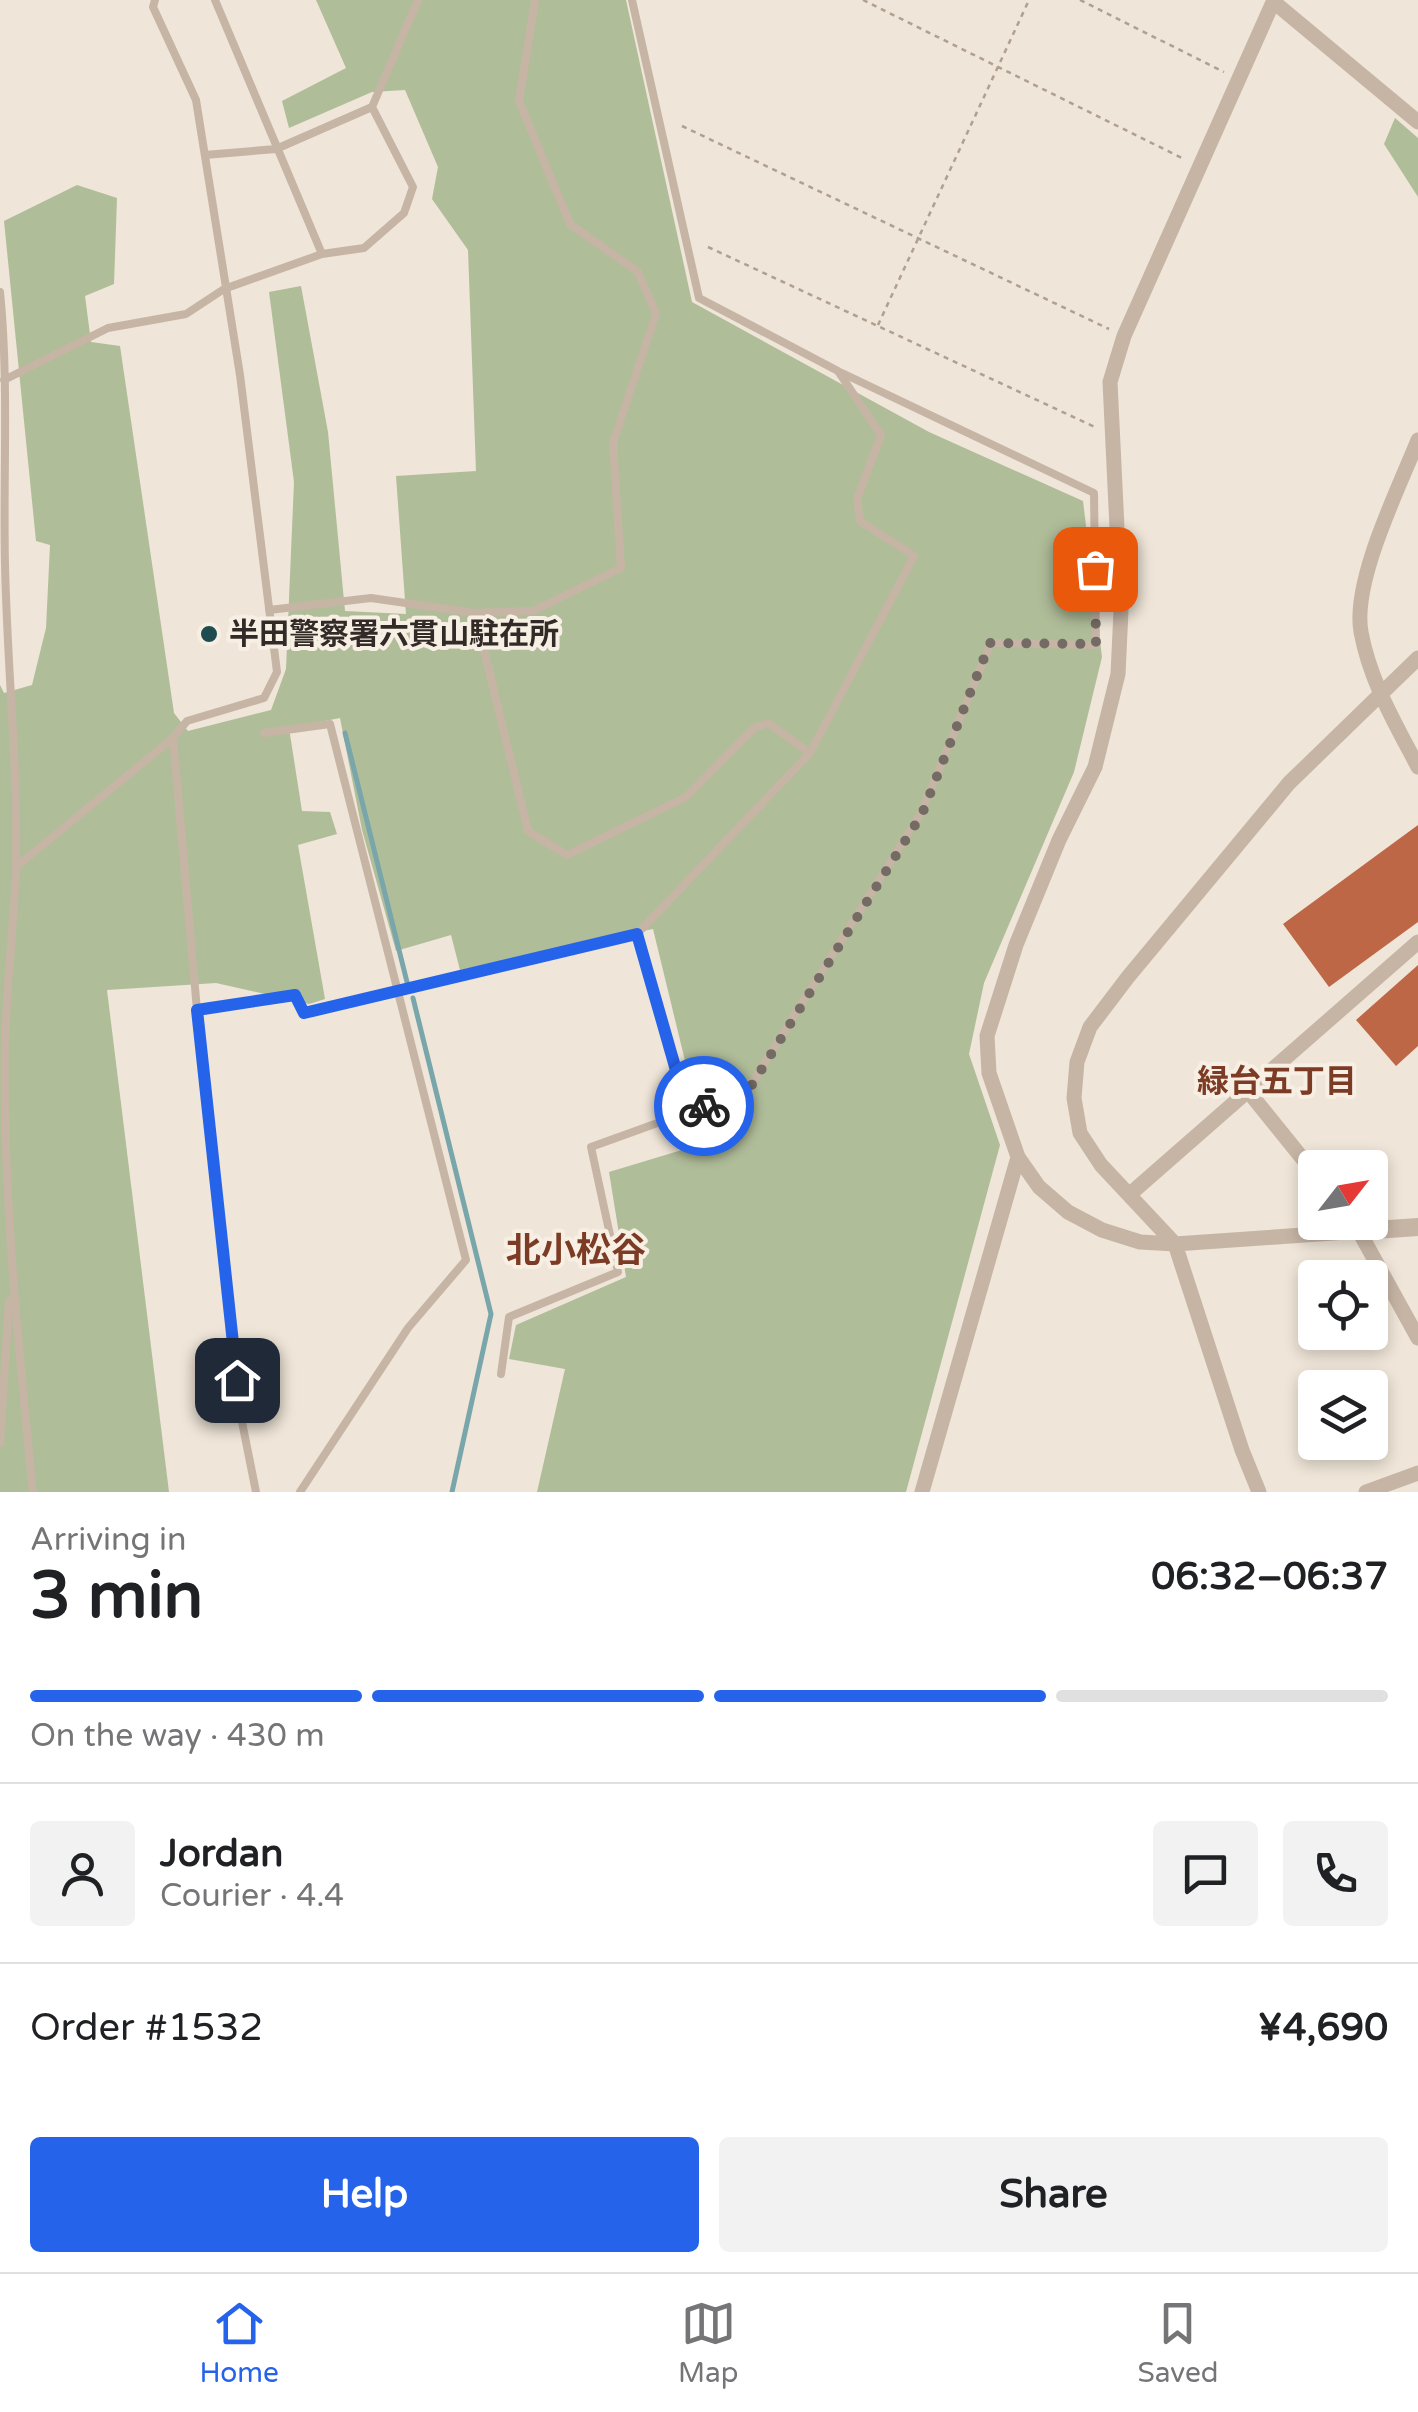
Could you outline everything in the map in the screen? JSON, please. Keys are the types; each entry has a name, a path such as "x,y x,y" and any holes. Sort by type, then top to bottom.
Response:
{"street":[{"path":"1298,1233 1175,1244 1140,1242 1102,1230 1068,1212 1039,1187 1018,1157 989,1073 987,1036 1016,945 1059,840 1095,767 1115,689 1122,611 1110,382 1124,336 1274,2 1418,122"},
{"path":"1418,440 1380,534 1364,590 1360,628 1380,694 1418,767"},
{"path":"1259,1492 1175,1244 1101,1165 1080,1133 1074,1098 1077,1062 1090,1027 1289,784 1418,658"},
{"path":"1130,1195 1418,942"},
{"path":"1248,1091 1298,1153"},
{"path":"922,1492 1018,1157"},
{"path":"1388,1227 1418,1227"},
{"path":"1364,1240 1418,1338"},
{"path":"1366,1492 1418,1473"}],"lane":[{"path":"16,867 173,738 186,721 264,698 277,672 240,375 196,100 153,7 155,0"},
{"path":"214,0 322,254"},
{"path":"205,156 276,149 372,107 418,0"},
{"path":"269,610 371,598 475,613 533,610 621,568 614,442 656,314 638,272 570,224 519,101 536,0"},
{"path":"501,1374 509,1317 618,1272 590,1147 748,1091 922,814 990,643 1096,644 1094,493 838,371 698,298 632,0"},
{"path":"4,380 108,328 186,314 224,288 322,254 364,248 404,213 413,187 372,107"},
{"path":"0,292 6,618 14,730 16,867 5,1047 11,1276 32,1492"},
{"path":"197,1010 295,995 304,1013 637,934 810,754 914,556 860,521 857,499 881,435 838,371"},
{"path":"475,613 528,831 567,855 686,797 754,728 768,724 810,754"},
{"path":"264,733 330,724 466,1260 408,1328 300,1492"},
{"path":"173,738 197,1010 241,1417 256,1492"},
{"path":"637,934 688,1112"},
{"path":"0,1443 11,1276"}],"path":[{"path":"863,0 1199,166"},
{"path":"878,326 1029,0"},
{"path":"1080,0 1239,80"},
{"path":"682,126 1124,336"},
{"path":"708,247 1112,435"}],"green space":[{"path":"316,0 626,0 692,302 929,432 1083,501 1102,657 1074,772 984,983 969,1054 1000,1145 906,1492 537,1492 565,1369 509,1359 516,1325 626,1277 609,1172 705,1143 653,929 460,970 451,935 396,951 362,830 340,718 289,728 302,811 330,812 337,834 298,845 325,999 309,1004 216,983 107,990 169,1492 0,1492 0,685 4,693 32,685 46,628 50,545 36,541 4,221 77,185 117,198 114,284 85,296 91,342 120,346 174,713 188,731 271,710 286,669 294,482 269,292 301,286 328,432 345,611 406,614 396,476 476,471 468,250 432,199 438,167 405,90 372,92 289,128 282,101 346,68"},
{"path":"1395,118 1418,138 1418,197 1384,144"}],"building":[{"path":"1418,825 1418,922 1329,987 1283,924"},
{"path":"1418,965 1418,1046 1396,1066 1356,1020"}],"waterway":[{"path":"345,733 407,982"},
{"path":"413,998 491,1314 452,1492"}],"way so far":[{"path":"704,1106 748,1091 922,814 990,643 1096,644 1095,569"}],"place":[{"name":"半田警察署六貫山駐在所","path":"209,634"}],"district":[{"name":"緑台五丁目","path":"1277,1081"},
{"name":"北小松谷","path":"576,1250"}],"route":[{"path":"237,1380 197,1010 295,995 304,1013 637,934 688,1112 704,1106"}]}
